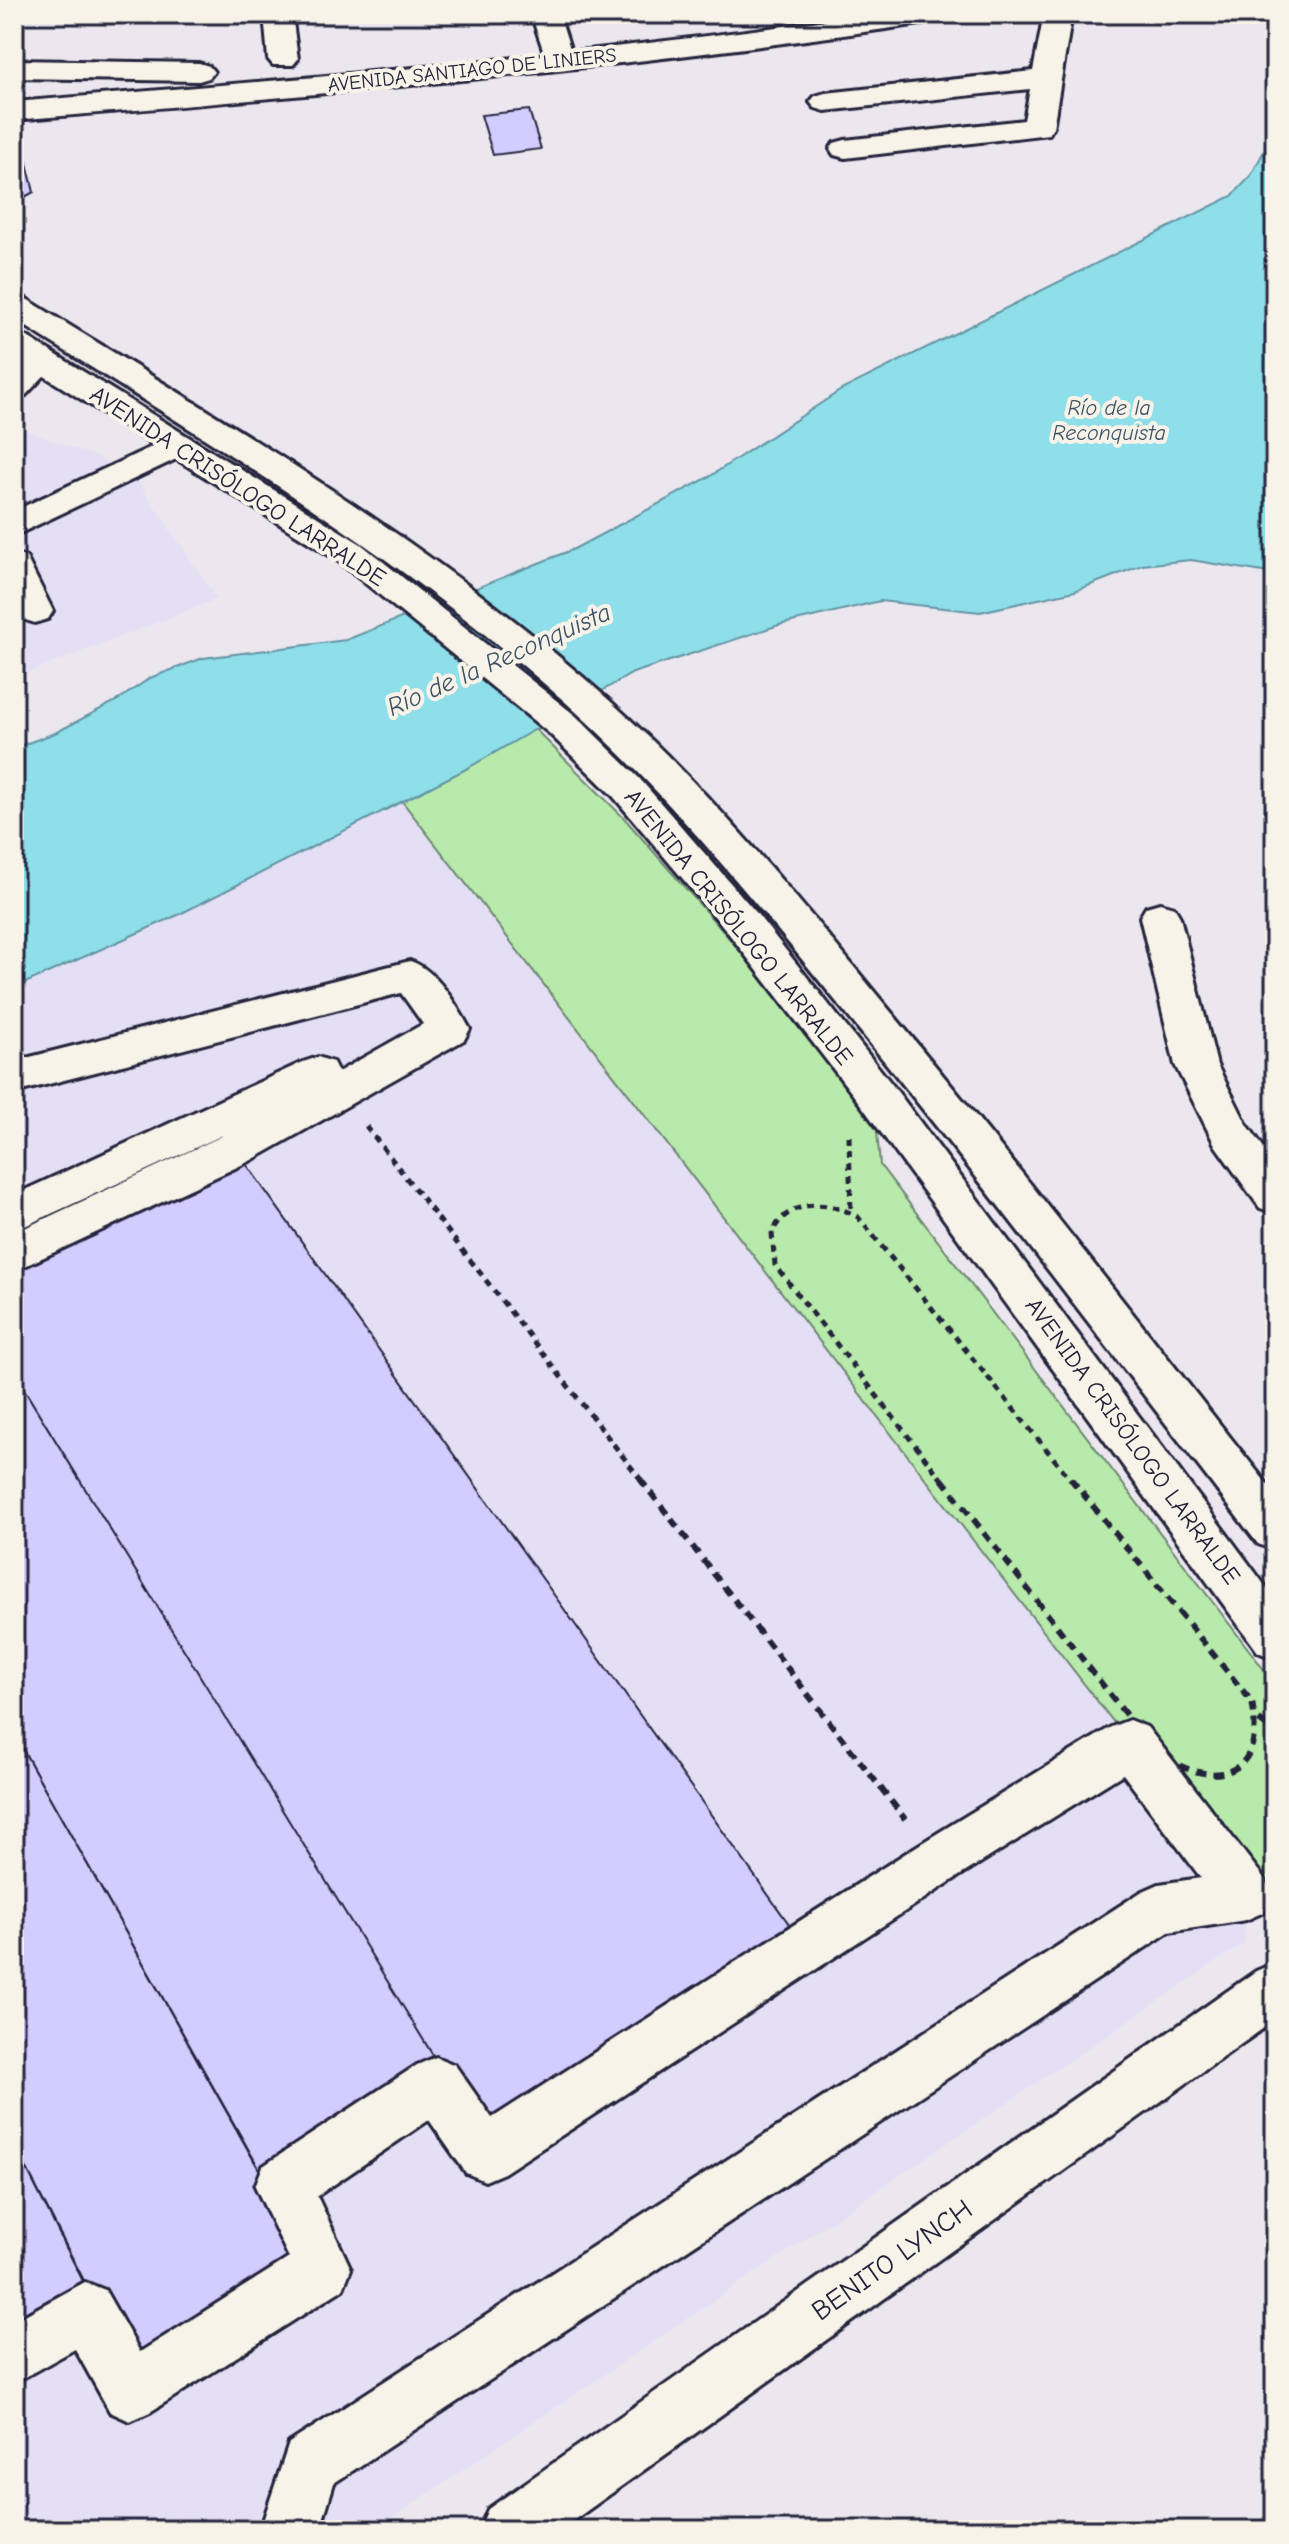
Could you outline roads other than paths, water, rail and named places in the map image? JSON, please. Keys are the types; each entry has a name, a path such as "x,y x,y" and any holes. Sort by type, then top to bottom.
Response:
{"main road":[{"path":"278,14 283,59"},
{"name":"AVENIDA SANTIAGO DE LINIERS","path":"422,49 737,14"},
{"name":"AVENIDA SANTIAGO DE LINIERS","path":"22,111 363,83 551,37 738,42 927,14"},
{"path":"845,149 1038,128 1058,14"},
{"name":"AVENIDA SANTIAGO DE LINIERS","path":"14,87 199,72 314,57"},
{"name":"AVENIDA SANTIAGO DE LINIERS","path":"14,69 199,72"},
{"path":"825,102 1045,79"},
{"name":"AVENIDA CRISÓLOGO LARRALDE","path":"14,305 246,470 414,601 563,725 666,832 760,912 920,1075 1275,1530"},
{"name":"AVENIDA CRISÓLOGO LARRALDE","path":"14,343 177,446 246,470"},
{"path":"14,388 42,361"},
{"path":"14,525 177,446"},
{"path":"14,565 35,611"},
{"name":"AVENIDA CRISÓLOGO LARRALDE","path":"760,912 1017,1281 1271,1623"},
{"path":"1160,917 1196,1065 1230,1133 1275,1196"},
{"path":"14,1077 410,976 449,1029 235,1149 14,1253"},
{"path":"14,1214 440,1016"},
{"path":"14,2354 85,2310 130,2392 323,2269 283,2186 436,2084 485,2154 938,1861 1129,1743 1261,1898"},
{"path":"290,2530 310,2464 1159,1909 1261,1898"},
{"name":"BENITO LYNCH","path":"509,2530 1275,1989"}],"water":[{"name":"Río de la Reconquista","path":"1275,131 1275,574 1191,560 1142,565 1075,591 980,612 880,601 779,625 633,673 466,769 178,915 14,988 14,748 55,733 118,700 150,678 203,658 346,640 574,549 709,477 841,390 1232,196 1250,177"}]}
